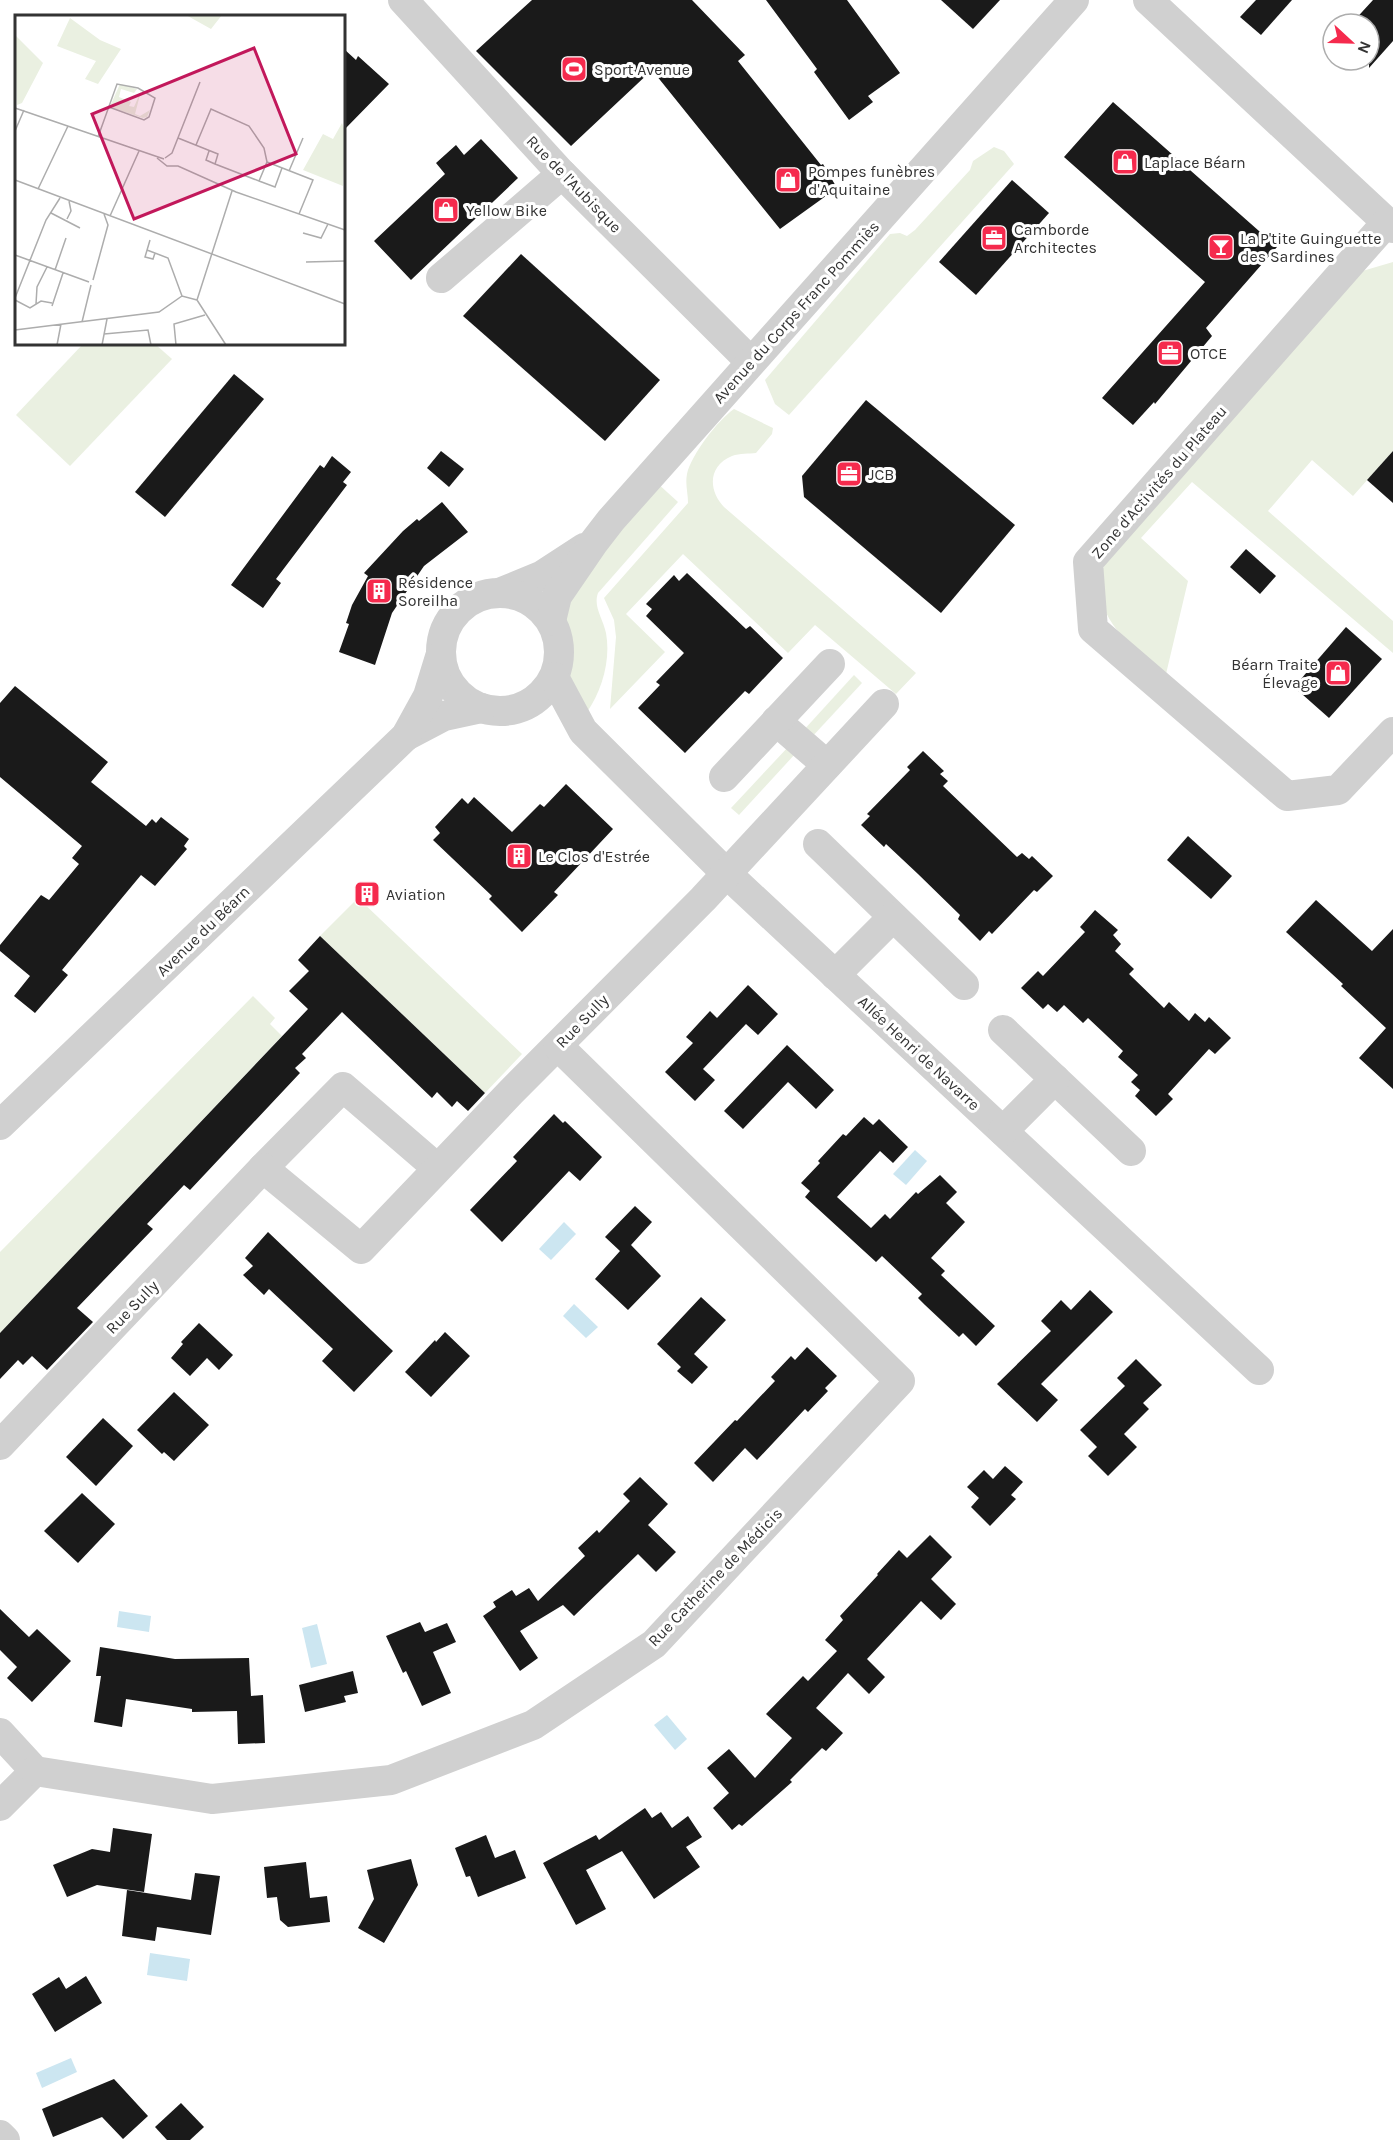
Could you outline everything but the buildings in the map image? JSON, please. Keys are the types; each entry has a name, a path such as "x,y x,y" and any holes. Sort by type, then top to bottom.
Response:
{"street":[{"name":"Rue de l'Aubisque","path":"403,0 562,174 751,362"},
{"name":"Avenue du Corps Franc Pommiès","path":"594,542 637,489 1074,0"},
{"name":"Zone d'Activités du Plateau","path":"1148,0 1390,225 1088,562 1093,629 1287,796 1338,790 1393,732"},
{"path":"441,278 562,174"},
{"path":"502,592 522,596 542,607 559,639 560,658 555,677 544,693 528,705 510,711 491,711 472,705 457,693 446,676 440,657 442,637 450,618 464,604 482,594 502,592 541,576 594,542"},
{"path":"551,621 557,596 594,542"},
{"name":"Avenue du Béarn","path":"406,736 428,696 440,657"},
{"path":"724,777 830,664"},
{"name":"Allée Henri de Navarre","path":"555,677 583,731 726,873 1259,1370"},
{"name":"Rue Sully","path":"264,1168 361,1249 437,1168 726,873 884,704"},
{"name":"Allée Henri de Navarre","path":"528,705 583,731"},
{"name":"Avenue du Béarn","path":"0,1125 406,736 444,716 481,708"},
{"path":"776,721 827,765"},
{"path":"818,844 964,985"},
{"path":"835,975 893,917"},
{"path":"1003,1030 1131,1151"},
{"name":"Rue Catherine de Médicis","path":"35,1771 212,1799 391,1780 533,1725 654,1644 900,1381 558,1046"},
{"path":"1003,1131 1055,1079"},
{"name":"Rue Sully","path":"0,1446 343,1087 437,1168"},
{"path":"0,1733 35,1771 0,1806"},
{"path":"0,2135 5,2140"}],"green space":[{"path":"994,147 1004,151 1014,164 789,415 775,404 765,380 890,234 900,233 907,236 915,230 970,170 973,161"},
{"path":"1393,262 1393,451 1353,496 1312,460 1268,511 1393,621 1393,653 1192,482 1141,538 1188,581 1166,674 1120,633 1104,608 1100,593 1100,577 1106,560 1359,272"},
{"path":"82,345 156,345 172,359 70,466 16,415"},
{"path":"734,409 773,428 772,434 756,453 732,456 718,466 713,479 715,493 724,507 916,673 896,694 815,625 788,653 683,554 626,614 665,652 610,709 616,637 614,620 604,598 688,503 686,478 694,457 713,429"},
{"path":"656,482 678,502 598,593 597,603 606,633 607,654 601,685 587,712 565,669 567,648 563,629 565,604"},
{"path":"854,675 862,683 810,739 802,732"},
{"path":"789,746 796,753 739,815 731,808"},
{"path":"358,898 522,1054 485,1093 320,936"},
{"path":"253,996 275,1018 270,1024 282,1036 0,1333 0,1252"}],"water":[{"path":"915,1150 927,1161 906,1185 893,1174"},
{"path":"564,1222 576,1234 551,1260 539,1249"},
{"path":"574,1304 598,1327 586,1338 563,1316"},
{"path":"119,1611 151,1616 149,1632 117,1627"},
{"path":"317,1624 327,1664 311,1668 302,1628"},
{"path":"667,1715 687,1739 675,1750 654,1725"},
{"path":"150,1953 190,1959 187,1981 147,1975"},
{"path":"71,2058 77,2072 42,2088 36,2073"}],"place":[{"name":"Sport Avenue","path":"574,69"},
{"name":"Laplace Béarn","path":"1125,162"},
{"name":"Pompes funèbres d'Aquitaine","path":"788,180"},
{"name":"Yellow Bike","path":"446,210"},
{"name":"Camborde Architectes","path":"994,238"},
{"name":"La P'tite Guinguette des Sardines","path":"1221,247"},
{"name":"OTCE","path":"1170,353"},
{"name":"JCB","path":"849,474"},
{"name":"Résidence Soreilha","path":"379,591"},
{"name":"Béarn Traite Élevage","path":"1338,673"},
{"name":"Le Clos d'Estrée","path":"519,856"},
{"name":"Aviation","path":"367,894"}]}
